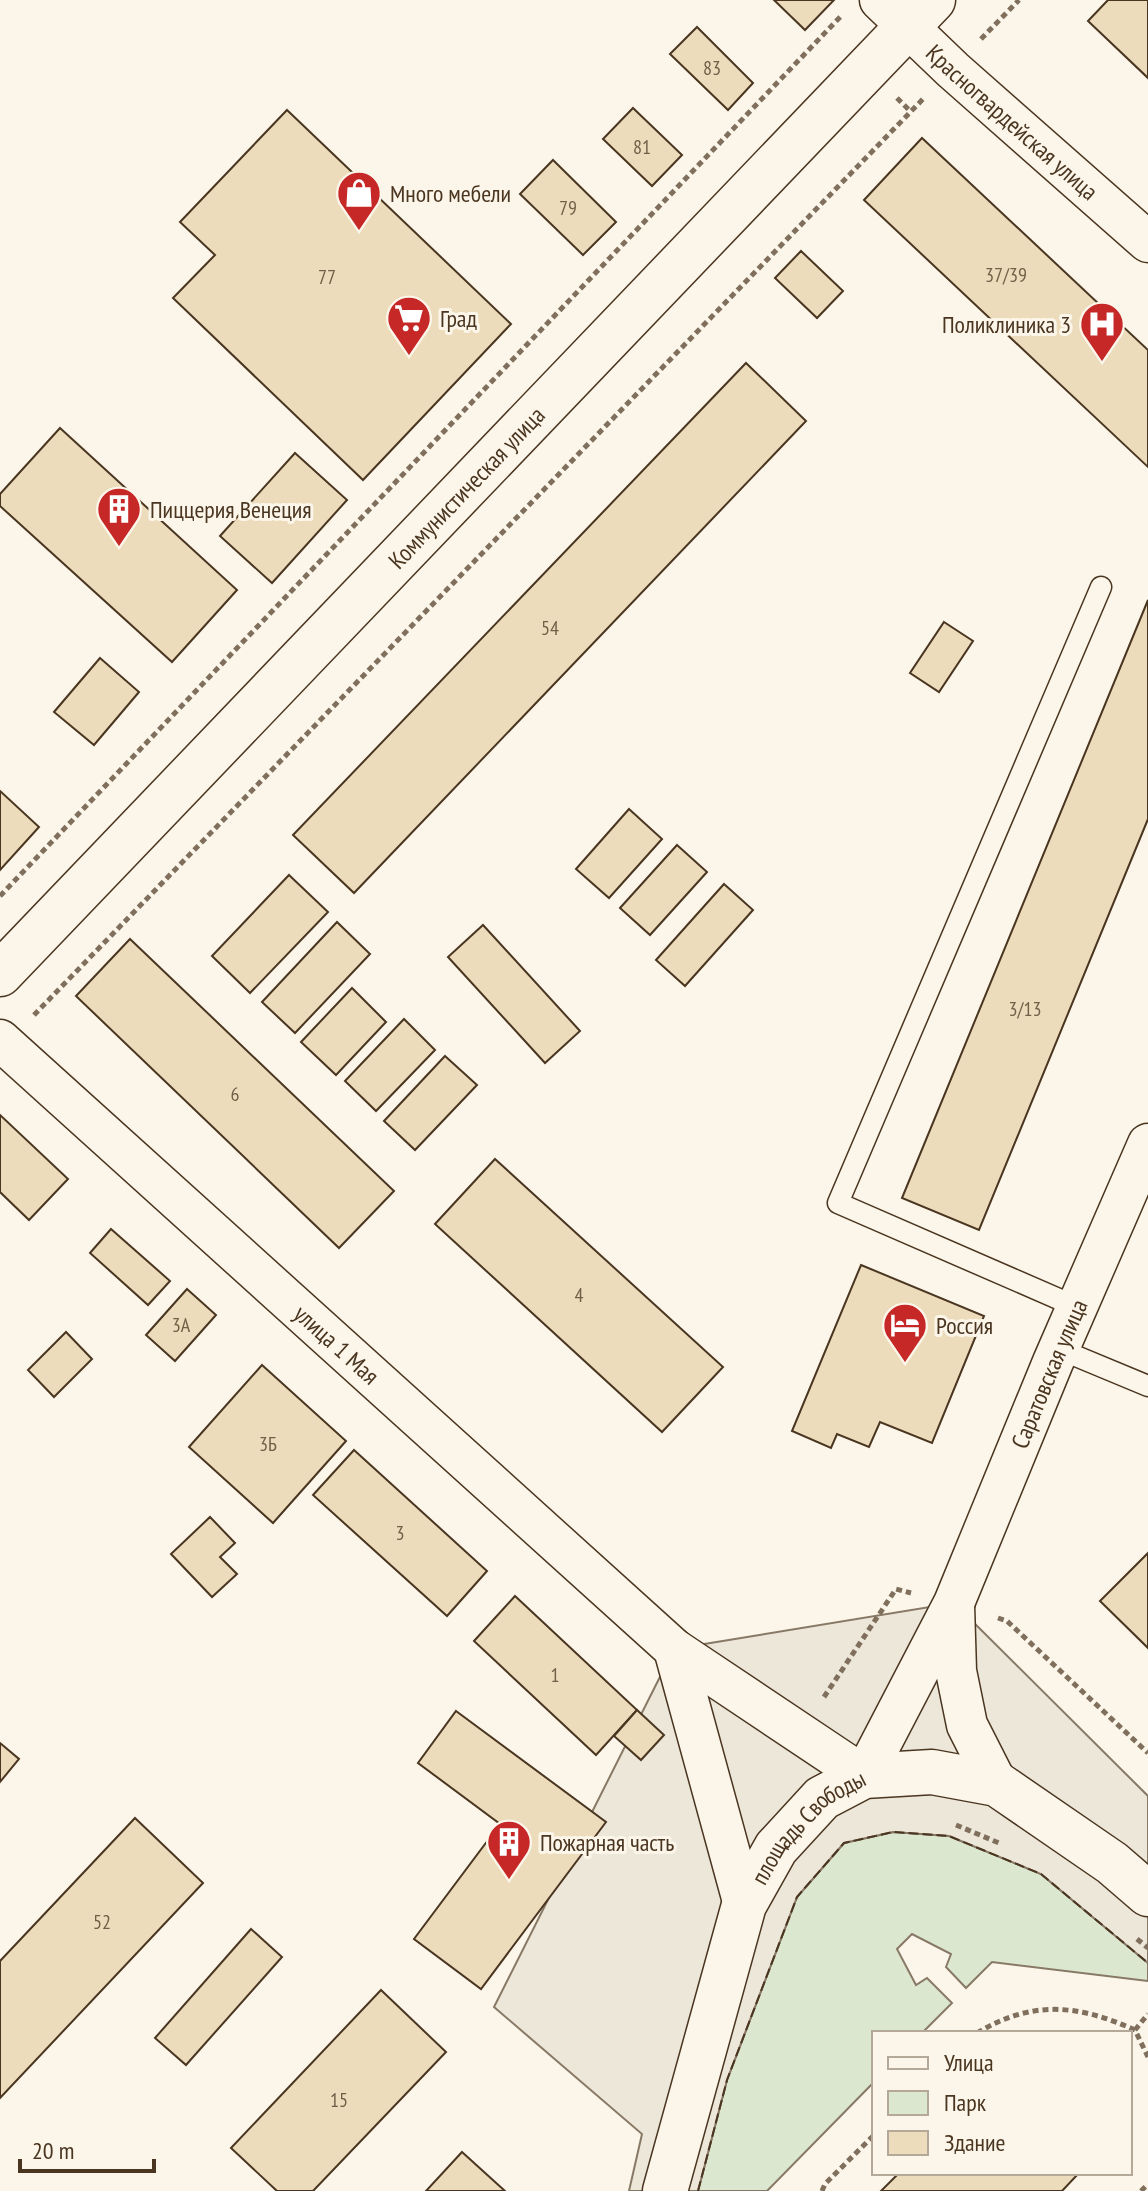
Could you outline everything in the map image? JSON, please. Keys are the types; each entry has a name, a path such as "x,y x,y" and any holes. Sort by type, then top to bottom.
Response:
{"main road":[{"name":"Коммунистическая улица","path":"0,974 892,9"},
{"name":"площадь Свободы","path":"665,2191 744,1905 776,1848 822,1798 864,1776 932,1772 997,1784 1130,1864 1148,1894"}],"street":[{"name":"Красногвардейская улица","path":"892,9 953,70 1148,242"},
{"name":"улица 1 Мая","path":"3,1043 674,1649 864,1776"},
{"name":"Саратовская улица","path":"864,1776 954,1603 1148,1144"},
{"path":"954,1603 956,1671 967,1725 997,1784"},
{"path":"674,1649 744,1905"}],"lane":[{"path":"1077,1307 838,1203 1101,587"},
{"path":"1059,1349 1148,1386"}],"path":[{"path":"1007,0 1013,6"},
{"path":"3,1043 1019,0"},
{"path":"0,896 892,9"},
{"path":"896,1589 954,1603 1007,1621 1148,1753"},
{"path":"948,1822 1002,1844"},
{"path":"980,2031 999,2020 1035,2010 1065,2008 1102,2015 1135,2030 1148,2057"},
{"path":"1135,2030 1148,2014"},
{"path":"822,2191 825,2184 872,2137"},
{"path":"1141,2191 1148,2184"}],"green space":[{"path":"893,1832 949,1836 1041,1874 1148,1963 1148,1981 992,1962 966,1988 946,1967 951,1954 912,1934 897,1949 916,1985 927,1978 952,2003 924,2031 872,2031 872,2084 767,2191 698,2191 727,2080 797,1897 844,1843"}],"shaded area":[{"path":"954,1603 1148,1796 1148,1963 1041,1874 949,1836 893,1832 844,1843 797,1897 727,2080 698,2191 629,2191 642,2134 494,2007 674,1649"}],"building":[{"path":"774,0 834,0 805,30"},
{"path":"1108,0 1148,0 1148,78 1088,21"},
{"path":"697,27 753,83 728,110 670,54"},
{"path":"633,108 682,155 652,186 603,139"},
{"path":"287,110 511,324 363,480 173,298 215,255 180,222"},
{"path":"922,138 1148,350 1148,467 864,200"},
{"path":"553,160 616,222 583,255 520,194"},
{"path":"801,251 843,291 817,318 775,278"},
{"path":"746,363 806,421 354,893 293,835"},
{"name":"Пиццерия Венеция","path":"60,428 237,590 172,662 0,506 0,494"},
{"path":"295,453 347,500 272,583 220,536"},
{"path":"1148,600 1148,819 979,1230 902,1198"},
{"path":"944,622 973,641 939,692 910,673"},
{"path":"100,658 139,692 94,745 54,712"},
{"path":"0,791 39,827 0,870"},
{"path":"629,809 662,839 609,898 576,869"},
{"path":"677,845 707,872 650,935 620,908"},
{"path":"289,875 328,912 250,993 212,956"},
{"path":"724,884 753,910 685,986 656,960"},
{"path":"337,922 370,954 295,1033 262,1002"},
{"path":"483,925 580,1031 545,1063 448,957"},
{"path":"130,939 394,1191 339,1248 76,996"},
{"path":"352,988 386,1022 336,1075 301,1042"},
{"path":"404,1019 435,1050 376,1111 345,1081"},
{"path":"445,1056 477,1085 415,1150 384,1121"},
{"path":"0,1115 68,1179 29,1220 0,1192"},
{"path":"495,1159 723,1367 662,1432 435,1224"},
{"path":"111,1229 170,1281 148,1305 90,1253"},
{"path":"861,1265 984,1316 932,1443 880,1422 869,1447 837,1434 831,1448 792,1431"},
{"path":"187,1289 216,1315 175,1361 146,1335"},
{"path":"66,1332 92,1359 54,1397 28,1370"},
{"path":"262,1365 346,1441 273,1523 189,1447"},
{"path":"354,1450 487,1571 447,1616 313,1495"},
{"path":"210,1517 235,1543 220,1557 237,1574 212,1597 171,1554"},
{"path":"1148,1553 1148,1648 1100,1601"},
{"path":"515,1596 637,1710 596,1755 474,1641"},
{"path":"637,1710 664,1735 641,1760 614,1736"},
{"name":"Пожарная часть","path":"456,1711 606,1822 481,1989 414,1939 500,1824 418,1763"},
{"path":"0,1743 19,1759 0,1782"},
{"path":"135,1818 203,1883 0,2098 0,1961"},
{"path":"251,1929 282,1957 186,2065 155,2038"},
{"path":"381,1990 446,2052 313,2191 277,2191 231,2148"},
{"path":"462,2152 505,2191 426,2191"},
{"path":"897,2175 1077,2175 1062,2191 881,2191"}],"fence":[{"path":"698,2191 727,2080 797,1897 844,1843 893,1832 949,1836 1041,1874 1148,1963"}],"place":[{"name":"Много мебели","path":"359,232"},
{"name":"Град","path":"409,357"},
{"name":"Поликлиника 3","path":"1102,363"},
{"name":"Пиццерия Венеция","path":"119,548"},
{"name":"Россия","path":"905,1364"},
{"name":"Пожарная часть","path":"509,1881"}]}
